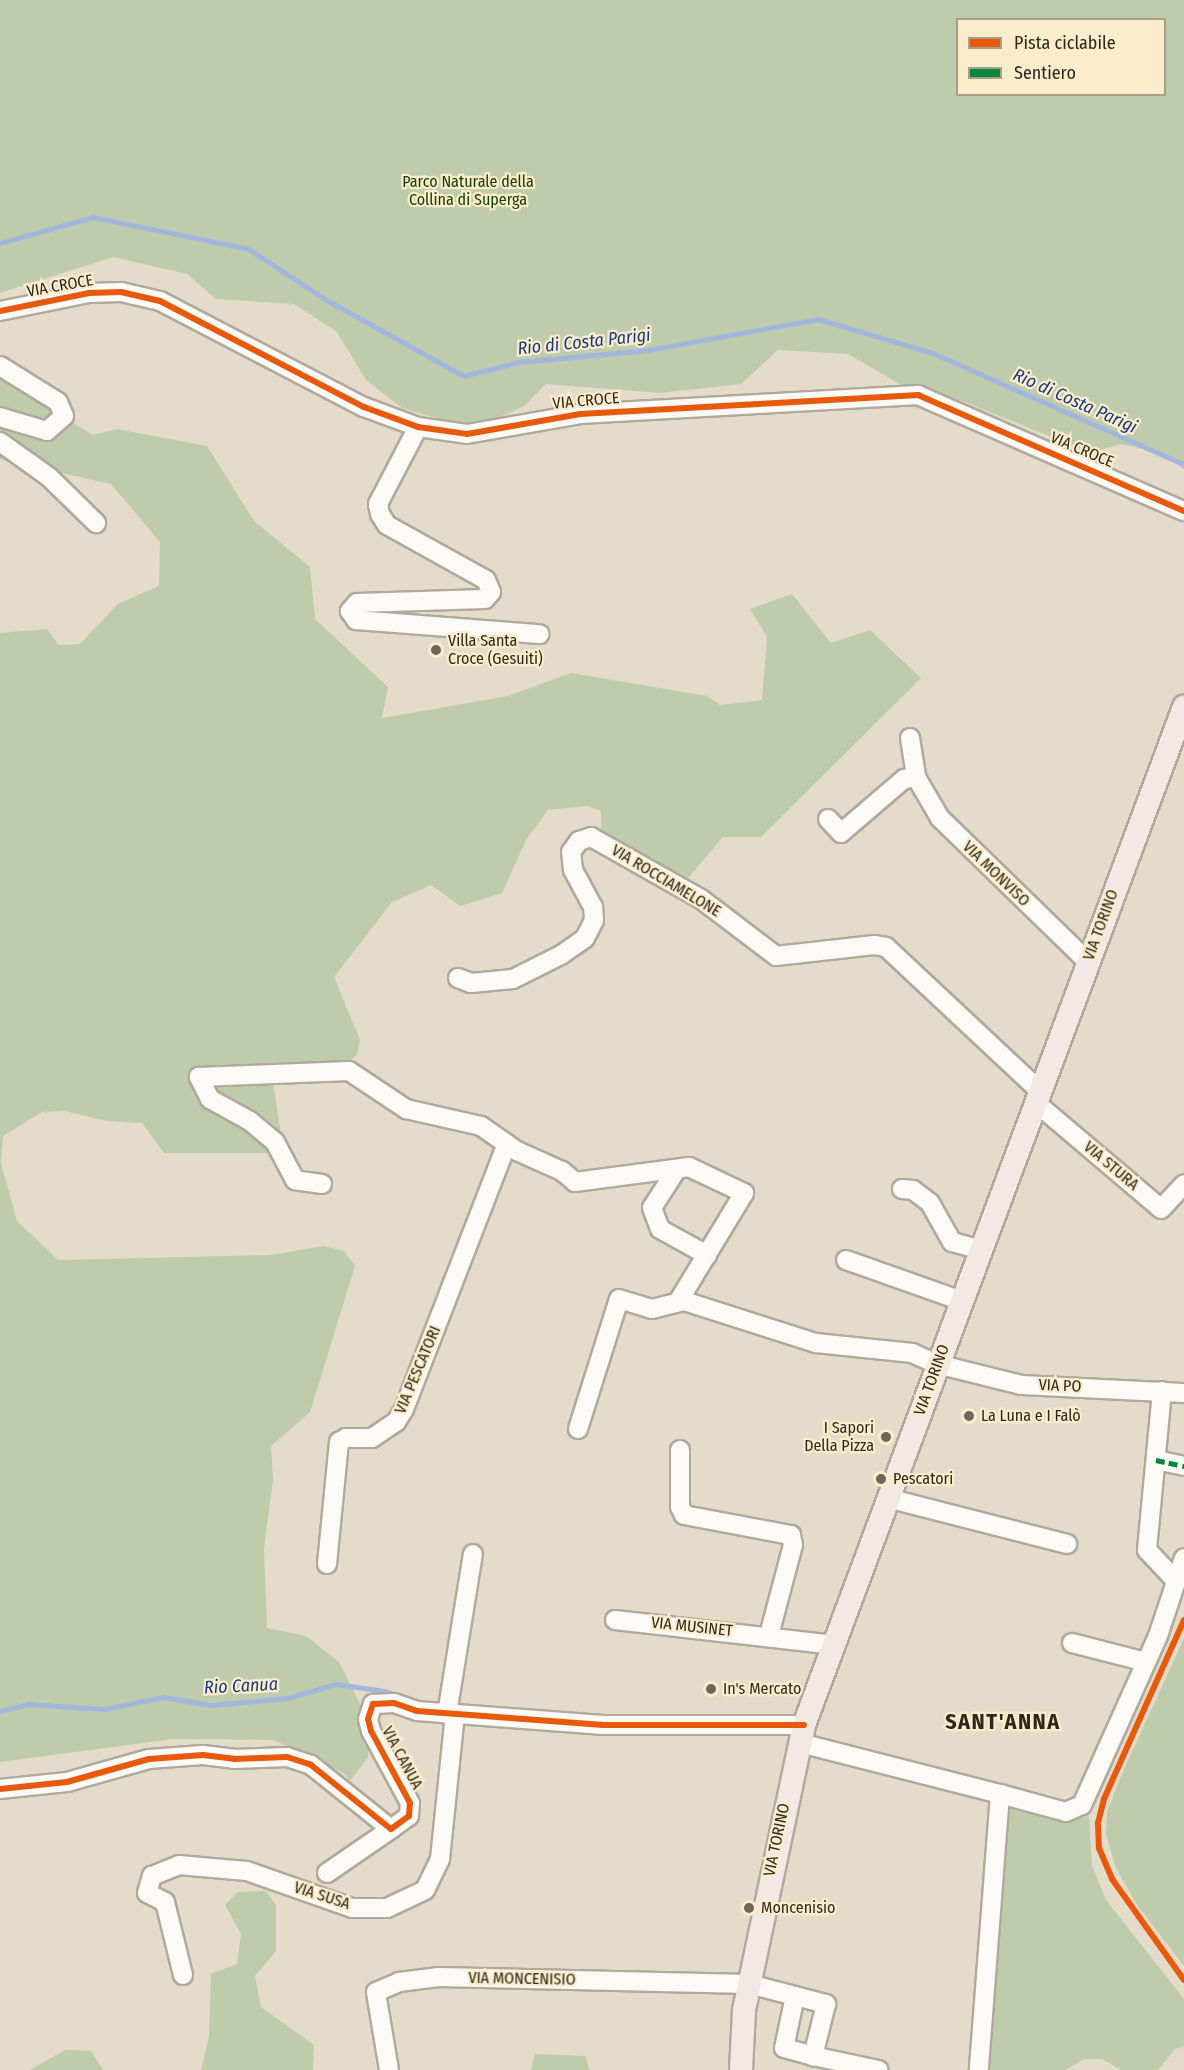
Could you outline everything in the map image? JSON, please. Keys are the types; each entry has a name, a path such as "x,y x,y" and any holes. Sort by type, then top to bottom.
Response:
{"main road":[{"name":"VIA TORINO","path":"741,2070 740,2054 749,1984 802,1734 832,1645 1184,707"}],"street":[{"name":"VIA CROCE","path":"0,311 89,293 121,292 159,301 364,407 418,427 467,434 580,414 918,395 1184,511"},
{"path":"0,366 58,402 64,416 47,431 0,417"},
{"path":"418,427 378,504 380,514 387,525 486,580 491,592 485,599 357,603 350,611 356,620 539,634"},
{"path":"0,442 49,477 96,523"},
{"name":"VIA MONVISO","path":"910,738 916,777 940,818 1087,961"},
{"path":"828,819 842,833 904,779 916,777"},
{"name":"VIA ROCCIAMELONE","path":"458,978 471,983 513,979 561,955 585,938 594,920 593,907 573,870 571,852 579,841 591,837 701,899 776,956 874,945 886,947 1038,1096"},
{"path":"322,1184 295,1180 275,1142 250,1120 210,1099 199,1077 349,1071 406,1109 481,1126 507,1144 562,1171 575,1182 689,1167 744,1193 678,1302"},
{"name":"VIA STURA","path":"1038,1096 1161,1209 1184,1184"},
{"name":"VIA PESCATORI","path":"327,1564 339,1443 346,1438 372,1438 396,1422 404,1410 507,1144"},
{"path":"677,1168 652,1208 660,1229 707,1255"},
{"path":"902,1189 913,1190 930,1203 952,1242 981,1250"},
{"path":"846,1260 962,1301"},
{"path":"578,1429 619,1299 652,1309 678,1302 754,1321 816,1342 912,1353 938,1364"},
{"name":"VIA PO","path":"938,1364 1021,1384 1184,1393"},
{"path":"1162,1391 1148,1550 1176,1581"},
{"path":"680,1450 684,1515 787,1531 793,1545 769,1635"},
{"path":"1156,1460 1184,1466"},
{"path":"887,1498 1067,1544"},
{"path":"451,1714 473,1554"},
{"path":"979,2070 1000,1794 1066,1812 1082,1804 1146,1662 1184,1558"},
{"name":"VIA MUSINET","path":"615,1620 769,1635 832,1645"},
{"path":"1072,1643 1146,1662"},
{"name":"VIA CANUA","path":"327,1873 409,1816 410,1803 371,1731 369,1711 373,1704 384,1702 451,1714 603,1725 802,1734 1000,1794"},
{"name":"VIA SUSA","path":"183,1976 165,1902 147,1893 152,1876 179,1865 247,1870 352,1908 387,1908 425,1890 440,1859 451,1714"},
{"path":"0,1789 68,1782 149,1760 203,1755 234,1759 287,1756 311,1765 391,1829"},
{"name":"VIA MONCENISIO","path":"389,2070 376,1992 399,1982 439,1977 749,1984"},
{"path":"749,1984 826,2004 813,2056"},
{"path":"795,1996 784,2048 879,2070"}],"green space":[{"name":"Parco Naturale della Collina di Superga","path":"0,0 1184,0 1184,469 1157,452 1121,444 1091,453 957,399 903,386 848,354 778,350 741,384 660,393 546,384 524,406 475,429 402,408 366,380 337,332 294,304 216,299 187,274 113,257 0,293"},
{"path":"0,379 93,435 117,429 207,446 254,521 310,567 315,619 388,687 382,718 508,696 571,673 707,696 720,705 762,700 767,637 750,609 792,594 831,643 870,630 921,678 761,837 723,837 688,878 632,868 601,834 601,811 587,806 548,810 526,840 502,893 460,906 431,885 392,902 334,977 360,1040 357,1055 331,1076 273,1083 284,1153 164,1153 142,1123 107,1121 65,1111 42,1112 3,1136 1,1163 17,1221 58,1260 271,1255 323,1246 344,1251 355,1266 310,1412 271,1446 273,1480 264,1548 267,1628 306,1636 339,1662 368,1720 368,1757 350,1781 344,1773 274,1740 173,1739 0,1762 0,633 47,629 59,645 80,644 118,604 159,586 160,542 111,484 0,459"},
{"path":"1184,1638 1184,1966 1135,1902 1115,1866 1106,1834 1107,1812 1121,1776"},
{"path":"1010,1809 1064,1822 1089,1816 1092,1866 1106,1900 1184,1999 1184,2046 1175,2049 1158,2070 1121,2070 1102,2059 1085,2059 1065,2070 989,2070"},
{"path":"266,1891 276,1905 276,1951 255,1976 261,2007 314,2045 313,2070 201,2070 209,2036 211,1974 237,1964 241,1934 225,1905 238,1892"},
{"path":"65,2050 91,2051 103,2070 30,2070"},
{"path":"535,2054 585,2056 590,2070 531,2070"}],"waterway":[{"name":"Rio di Costa Parigi","path":"0,243 93,217 249,249 325,299 464,376 519,362 648,350 818,319 933,353 1184,464"},
{"name":"Rio Canua","path":"0,1711 28,1704 104,1709 163,1697 211,1705 288,1698 336,1684 385,1691 418,1702"}],"marked path":[{"path":"1156,1460 1184,1466"}],"cycle path":[{"path":"0,311 89,293 121,292 160,301 364,407 418,427 467,434 580,414 918,395 1184,511"},
{"path":"1184,1620 1104,1799 1098,1823 1099,1848 1112,1879 1184,1980"},
{"path":"0,1789 67,1782 149,1759 203,1755 234,1759 287,1757 311,1765 391,1829 409,1816 410,1803 371,1731 368,1719 373,1704 394,1703 417,1711 603,1725 804,1725"}],"place":[{"name":"Villa Santa Croce (Gesuiti)","path":"436,650"},
{"name":"La Luna e I Falò","path":"969,1416"},
{"name":"I Sapori Della Pizza","path":"886,1437"},
{"name":"Pescatori","path":"881,1479"},
{"name":"In's Mercato","path":"711,1689"},
{"name":"Moncenisio","path":"749,1908"}],"district":[{"name":"SANT'ANNA","path":"1003,1722"}]}
